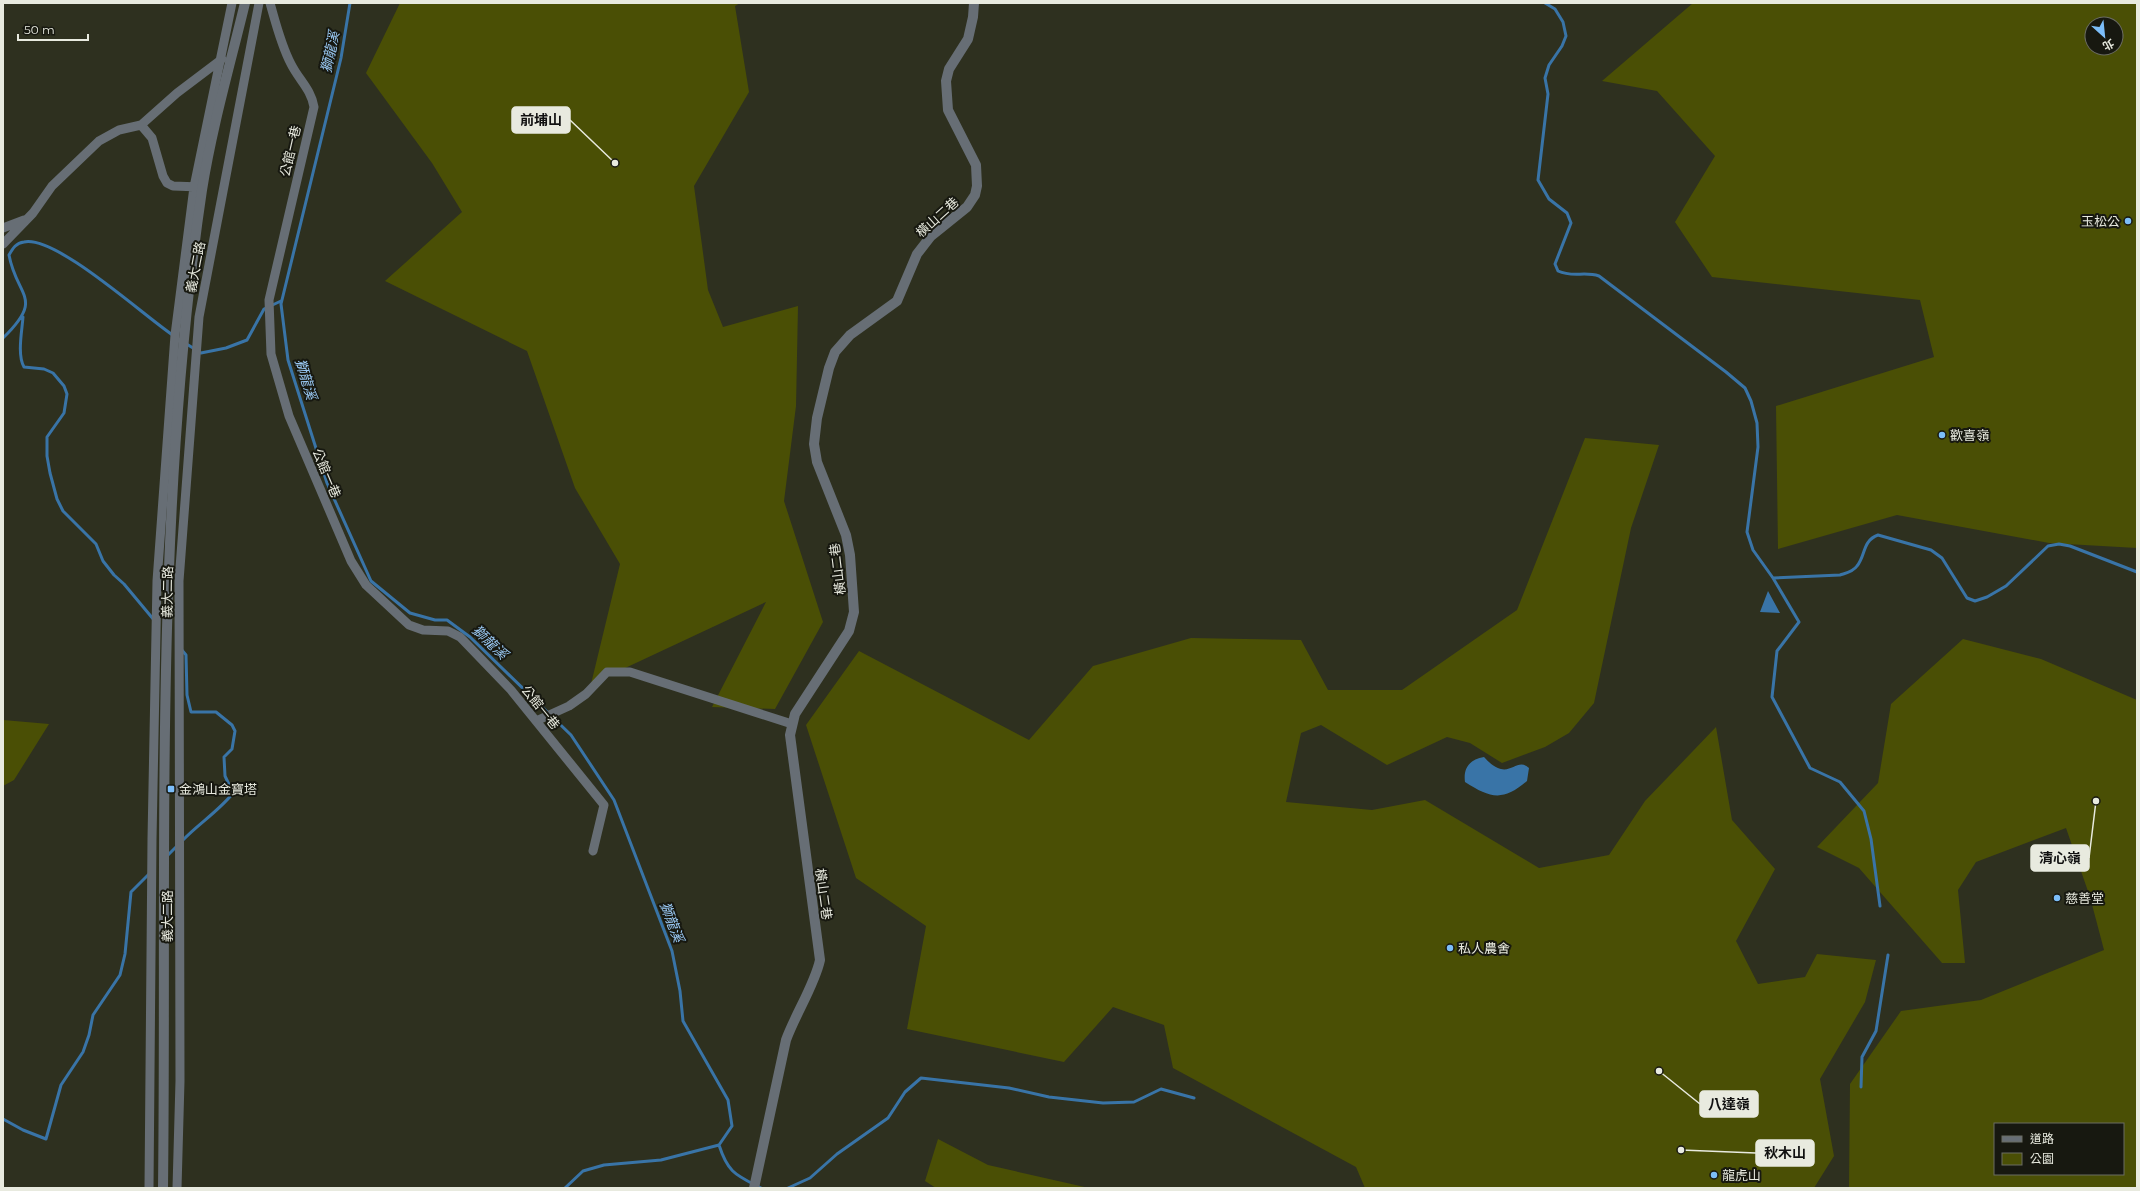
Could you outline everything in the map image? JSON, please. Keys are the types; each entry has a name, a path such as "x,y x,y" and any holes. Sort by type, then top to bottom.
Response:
{"street":[{"name":"義大二路","path":"149,1188 152,831 157,581 175,335 198,187 220,60 232,3"},
{"name":"義大二路","path":"163,1188 164,893 168,581 184,328 198,187 245,3"},
{"name":"義大二路","path":"177,1188 180,1074 179,581 199,317 259,3"},
{"name":"公館一巷","path":"270,3 283,46 292,66 312,96 314,107 269,300 271,354 289,416 351,561 366,585 409,626 424,630 448,631 460,637 540,719 604,804 593,851"},
{"name":"橫山二巷","path":"754,1185 786,1040 795,1017 818,969 820,960 791,743 792,724 795,714 849,631 854,612 850,555 846,535 817,462 814,444 817,418 829,368 835,352 846,339 897,301 917,254 931,236 967,208 975,195 977,186 976,164 948,110 946,96 946,77 949,69 968,39 973,17 974,3"},
{"path":"3,244 33,213 52,186 99,141 119,130 141,124 177,93 234,50"},
{"path":"141,124 152,138 163,176 167,183 173,186 198,187"},
{"path":"3,228 26,219 33,213"},
{"name":"公館一巷","path":"540,719 556,712 586,694 607,672 630,672 792,724"}],"green space":[{"path":"400,3 740,3 735,6 749,92 694,186 708,290 723,327 798,306 796,406 784,501 823,622 775,709 712,707 766,602 591,684 620,564 575,488 527,351 385,281 462,212 432,163 366,73"},
{"path":"1693,3 2137,3 2137,548 2049,543 1897,515 1778,549 1776,406 1934,357 1920,300 1712,277 1675,222 1715,156 1657,91 1602,81"},
{"path":"1585,438 1659,445 1631,528 1594,703 1569,733 1545,747 1502,763 1470,743 1447,737 1387,765 1321,725 1301,733 1286,802 1372,810 1425,800 1539,868 1609,855 1645,801 1716,727 1732,820 1775,869 1736,941 1758,984 1805,977 1817,954 1876,960 1865,1002 1820,1079 1834,1156 1814,1188 1365,1188 1356,1167 1173,1068 1164,1025 1113,1007 1064,1062 907,1029 926,926 856,878 806,725 859,651 1029,740 1093,666 1191,638 1301,640 1328,690 1402,690 1517,610"},
{"path":"1963,639 2041,659 2137,700 2137,1188 1849,1188 1850,1084 1901,1011 1981,1000 2104,950 2090,897 2066,828 1976,862 1958,890 1965,963 1942,963 1859,868 1817,847 1878,783 1891,704"},
{"path":"3,720 49,724 14,780 3,786"},
{"path":"938,1139 988,1165 1089,1188 936,1188 925,1181"}],"water":[{"path":"1768,591 1780,613 1760,612"},
{"path":"1484,757 1500,769 1524,765 1529,768 1527,781 1518,788 1503,795 1482,792 1465,782 1465,772 1466,768 1471,762"}],"waterway":[{"name":"獅龍溪","path":"350,3 341,58 281,304 288,360 327,483 371,581 410,613 435,620 447,620 470,637 571,735 614,800 672,951 680,991 683,1021 728,1100 732,1126 719,1145 661,1160 604,1165 583,1171 565,1188"},
{"path":"1545,3 1555,9 1563,22 1566,36 1562,46 1549,65 1545,78 1548,94 1538,180 1549,199 1567,213 1571,223 1555,264 1558,271 1563,273 1599,276 1745,388 1751,401 1757,423 1758,447 1747,532 1753,550 1773,578 1799,622 1777,651 1772,697 1810,768 1840,782 1864,811 1871,839 1880,906"},
{"path":"3,338 23,314 25,305 25,297 13,269 9,255 15,246 24,242 38,243 57,251 78,264 174,336"},
{"path":"185,343 201,353 226,348 247,340 264,309 281,301"},
{"path":"23,317 20,350 24,367 44,369 53,373 64,386 67,394 64,413 47,437 47,456 57,499 63,511 96,544 103,561 114,575 124,584 154,620"},
{"path":"1773,578 1840,575 1854,570 1860,562 1869,541 1878,535 1931,550 1942,558 1967,598 1975,601 1987,597 2006,586 2048,546 2059,544 2070,546 2137,572"},
{"path":"181,649 186,655 187,695 191,712 216,712 232,725 235,731 232,749 224,757 225,776 233,793 221,806 182,841"},
{"path":"166,857 178,845"},
{"path":"3,1119 23,1130 46,1139 61,1085 83,1052 89,1035 93,1015 120,975 125,954 131,892 150,873"},
{"path":"1861,1087 1862,1057 1876,1031 1888,955"},
{"path":"788,1188 810,1178 837,1154 888,1118 905,1092 921,1078 1009,1088 1049,1097 1103,1103 1134,1102 1161,1089 1194,1098"},
{"path":"719,1145 726,1162 734,1172 745,1180 761,1188"}],"place":[{"name":"前埔山","path":"615,163"},
{"name":"玉松公","path":"2128,221"},
{"name":"歡喜嶺","path":"1942,435"},
{"name":"金鴻山金寶塔","path":"171,789"},
{"name":"清心嶺","path":"2096,801"},
{"name":"慈善堂","path":"2057,898"},
{"name":"私人農舍","path":"1450,948"},
{"name":"八達嶺","path":"1659,1071"},
{"name":"秋木山","path":"1681,1150"},
{"name":"龍虎山","path":"1714,1175"}]}
